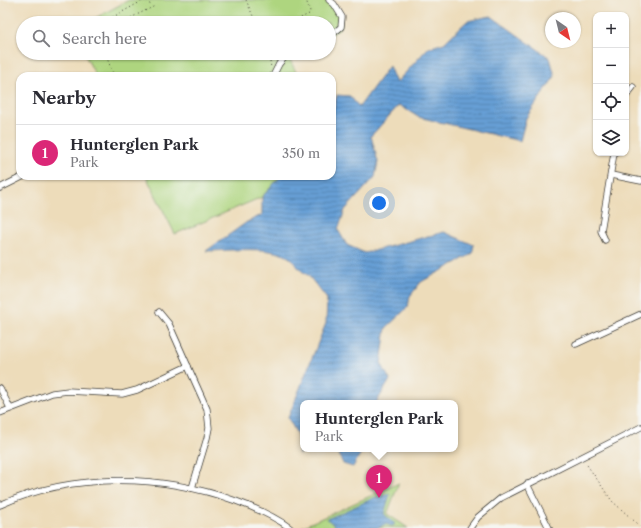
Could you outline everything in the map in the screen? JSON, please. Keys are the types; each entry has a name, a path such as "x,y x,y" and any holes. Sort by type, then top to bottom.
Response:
{"street":[{"path":"330,0 342,17 341,27 336,31"},
{"path":"273,72 282,60"},
{"path":"629,92 633,87"},
{"path":"605,240 601,231 614,156"},
{"path":"611,175 641,182"},
{"path":"0,188 16,180"},
{"path":"159,312 169,324 204,400 209,418 207,438 192,488"},
{"path":"576,344 641,314"},
{"path":"0,413 52,393 68,391 122,394 137,390 188,366"},
{"path":"0,388 10,408"},
{"path":"470,528 478,517 493,504 528,484 641,427"},
{"path":"0,505 48,489 96,482 144,482 192,488 209,492 246,504 271,516 290,528"},
{"path":"528,484 549,528"}],"path":[{"path":"115,16 144,0"},
{"path":"148,0 152,8"},
{"path":"246,0 253,16"},
{"path":"305,16 309,14 310,11 306,0"},
{"path":"135,16 155,6"},
{"path":"108,60 112,72"},
{"path":"270,60 271,72"},
{"path":"589,460 584,462 612,501 641,527"}],"green space":[{"path":"129,0 329,0 342,17 341,27 336,31 336,16 99,16"},
{"path":"88,60 282,60 280,63 290,60 296,72 94,72"},
{"path":"148,180 277,180 262,197 175,234"},
{"path":"399,483 387,514 408,528 302,527"}],"water":[{"path":"491,16 550,58 555,76 526,118 520,141 418,117 399,105 371,136 378,162 375,177 345,210 338,230 347,245 365,253 444,232 474,245 472,254 421,282 410,296 408,307 386,328 381,363 390,380 378,400 300,400 300,452 299,455 297,434 288,418 326,323 327,299 308,275 302,271 290,258 282,254 261,250 206,251 247,222 262,215 262,197 277,180 336,180 337,95 350,96 359,107 389,66 396,83 428,48 444,43 467,21"},
{"path":"338,452 361,452 353,467 343,464"},
{"path":"390,494 384,514 395,524 392,526 385,524 378,528 338,528 327,519 376,497"}],"place":[{"name":"Hunterglen Park","path":"379,498"}]}
